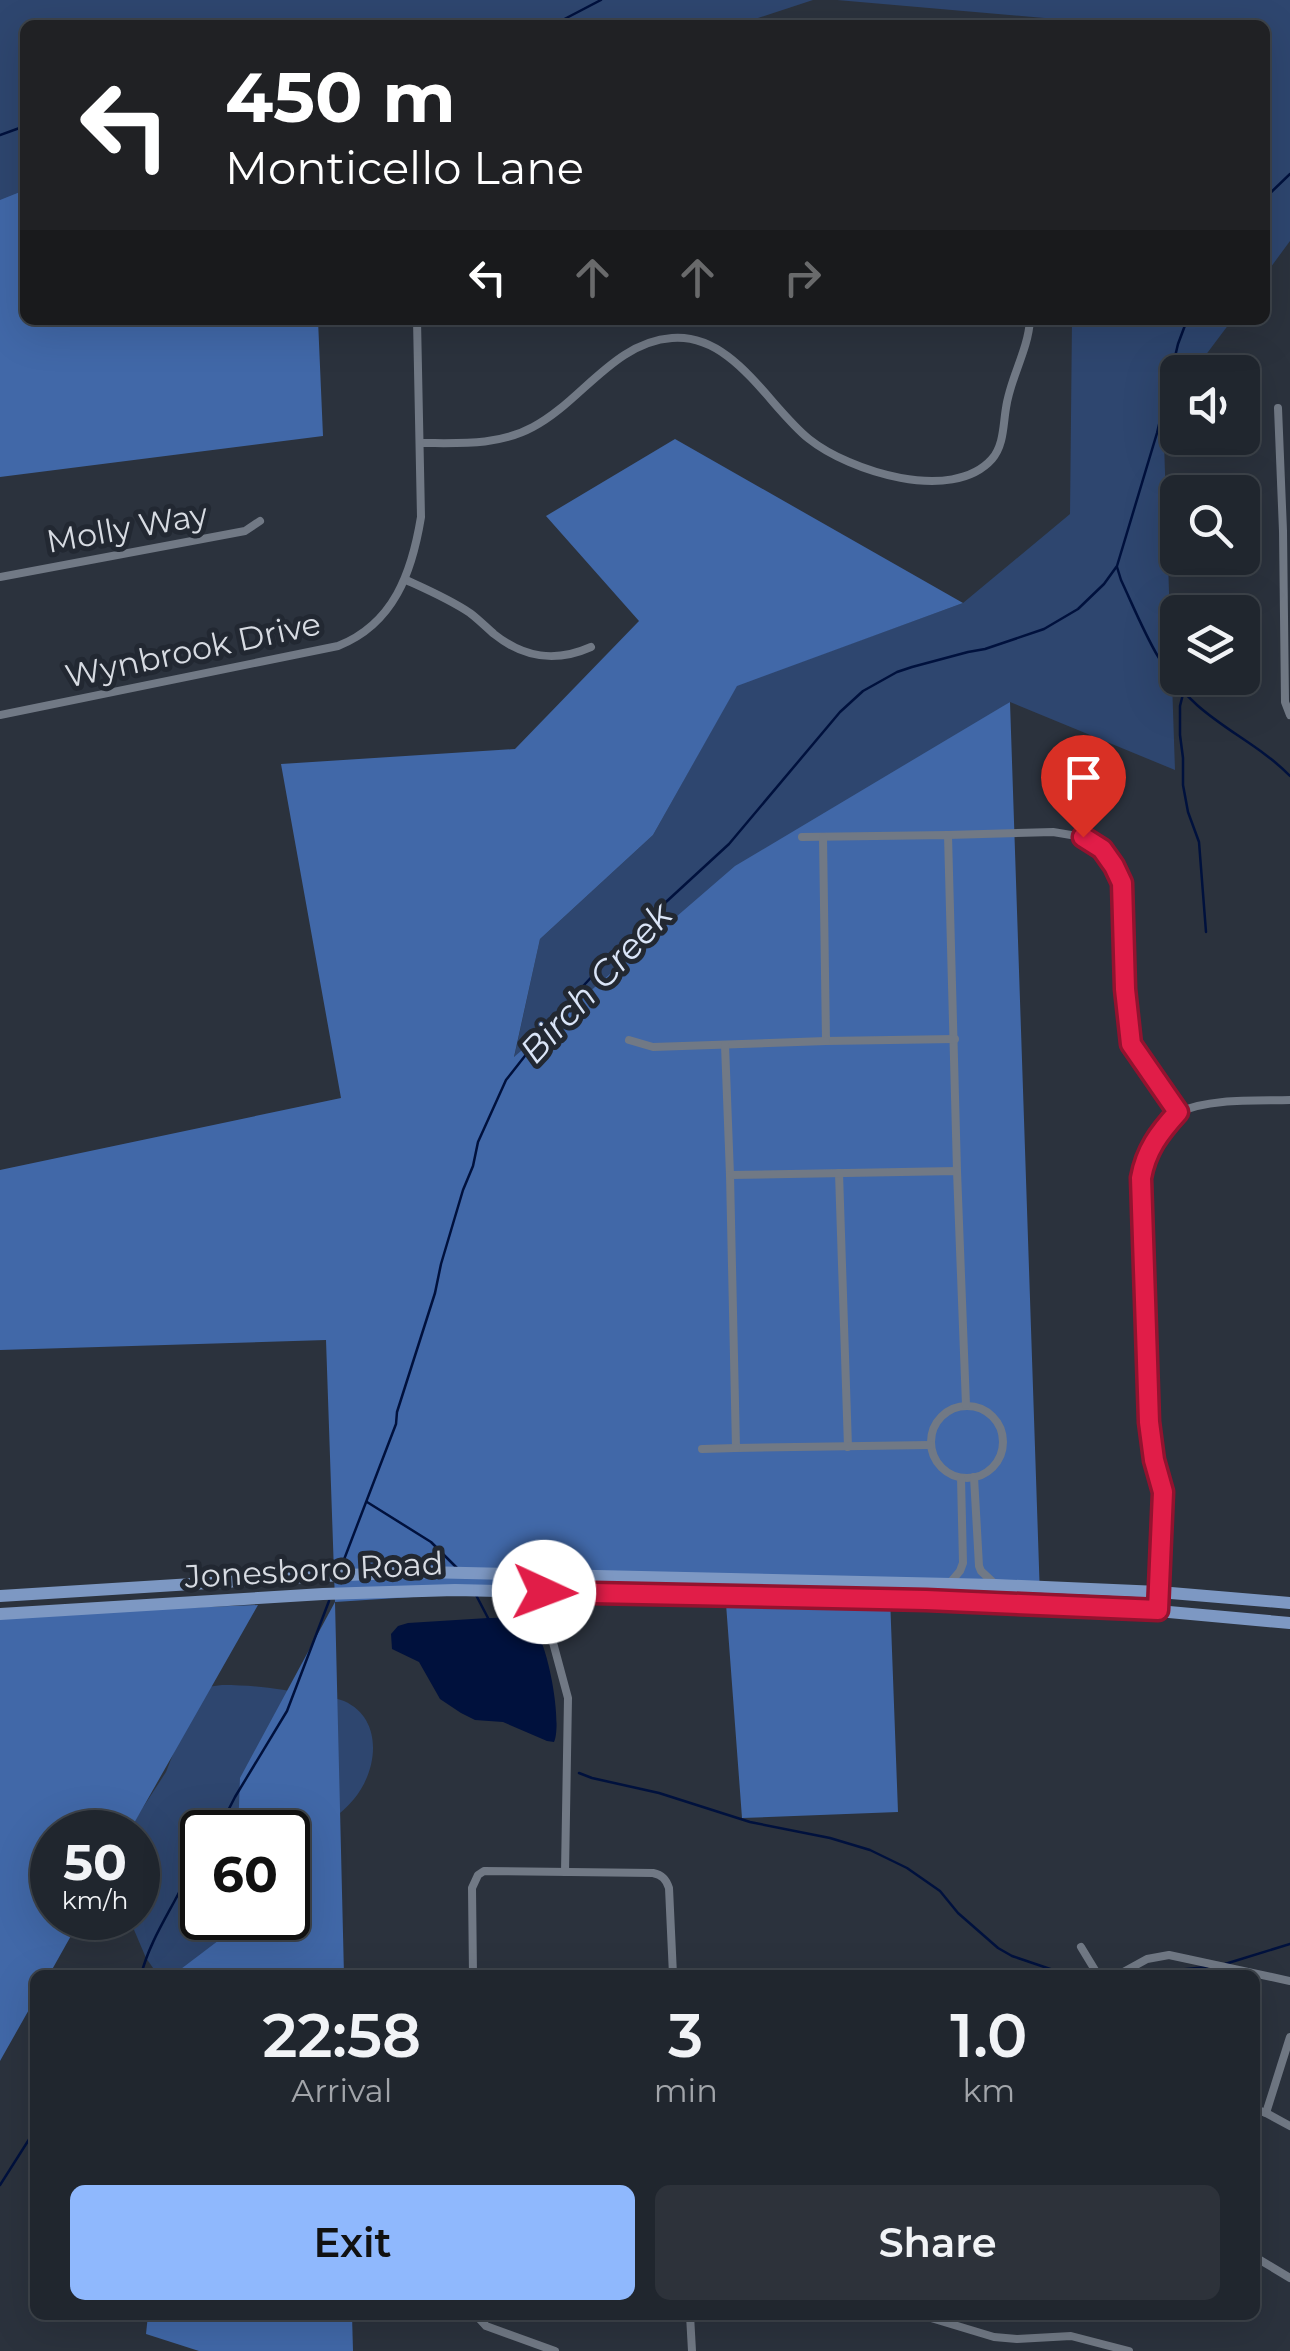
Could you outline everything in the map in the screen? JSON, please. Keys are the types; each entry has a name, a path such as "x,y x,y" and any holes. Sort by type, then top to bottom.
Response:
{"main road":[{"name":"Jonesboro Road","path":"0,1596 438,1572 996,1585 1290,1603"},
{"name":"Jonesboro Road","path":"0,1614 376,1591 544,1592 926,1600 1158,1610 1290,1623"}],"street":[{"name":"Wynbrook Drive","path":"0,715 338,646 373,626 406,580 421,517 417,325"},
{"path":"421,443 502,440 534,427 641,344 674,338 700,342 728,356 790,422 837,457 910,480 940,482 973,474 994,457 1004,434 1011,381 1029,325"},
{"path":"1278,408 1286,530 1285,702 1290,715"},
{"name":"Molly Way","path":"0,577 245,532 260,521"},
{"path":"406,580 440,594 510,646 528,654 576,654 591,647"},
{"path":"802,837 1054,832 1083,837 1102,849 1122,883 1131,1044 1178,1112"},
{"path":"948,834 966,1405"},
{"path":"822,837 826,1041"},
{"path":"629,1040 653,1047 954,1039"},
{"path":"724,1045 736,1448"},
{"path":"1158,1610 1163,1492 1149,1422 1141,1178 1145,1157 1158,1134 1178,1112 1236,1101 1290,1100"},
{"path":"730,1175 956,1171"},
{"path":"839,1173 848,1446"},
{"path":"966,1405 989,1412 997,1421 1004,1444 994,1466 974,1478 961,1478 944,1470 930,1445 931,1433 944,1413 966,1405"},
{"path":"702,1449 930,1445"},
{"path":"949,1584 962,1563 961,1478"},
{"path":"974,1478 980,1571 996,1585"},
{"path":"542,1574 552,1641 568,1698 566,1872"},
{"path":"473,1970 472,1888 484,1871 661,1875 669,1888 673,1970"},
{"path":"1081,1947 1095,1970"},
{"path":"1127,1970 1147,1959 1169,1955 1239,1970"},
{"path":"1260,1975 1290,1981"},
{"path":"1266,2113 1290,2037"},
{"path":"1260,2111 1290,2126"},
{"path":"1260,2261 1290,2278"},
{"path":"481,2320 486,2326 555,2351"},
{"path":"690,2320 692,2351"},
{"path":"938,2320 994,2337 1071,2336 1129,2351"}],"shaded area":[{"path":"0,0 813,0 752,20 20,20 20,207 0,205"},
{"path":"837,0 1290,0 1290,241 1270,268 1270,20 1067,20"},
{"path":"20,192 20,325 318,325 323,436 0,477 0,200"},
{"path":"1072,325 1228,325 1206,355 1160,355 1160,455 1164,455 1165,475 1160,475 1160,575 1168,575 1169,595 1160,595 1160,695 1172,695 1175,770 1010,702 514,1058 540,939 653,835 737,685 963,603 1070,514"},
{"path":"675,439 963,603 737,686 653,835 540,939 514,1057 735,866 1010,702 1040,1597 890,1597 898,1812 742,1818 724,1577 335,1602 326,1340 0,1350 0,1170 341,1098 281,764 515,749 639,621 546,516"},
{"path":"335,1602 344,1970 180,1970 219,1940 310,1940 310,1810 239,1810 240,1778"},
{"path":"258,1605 142,1810 30,1810 30,1940 69,1940 52,1970 30,1970 30,2008 0,2061 0,1615"},
{"path":"509,1617 528,1621 541,1641 552,1678 554,1742 503,1722 475,1720 461,1713 440,1699 419,1662 392,1649 391,1634 408,1623"},
{"path":"222,1685 268,1688 344,1701 366,1720 371,1732 372,1760 354,1799 310,1834 310,1810 180,1810 180,1940 234,1940 195,1970 154,1970 138,1940 160,1940 160,1810 141,1810 166,1772 195,1698 207,1687"},
{"path":"147,2320 352,2320 353,2351 199,2351 146,2334"}],"waterway":[{"path":"563,20 601,0"},
{"path":"0,135 20,128"},
{"name":"Birch Creek","path":"1270,193 1290,174"},
{"name":"Birch Creek","path":"340,1570 396,1424 478,1142 506,1080 561,1010 641,925 729,844 840,712 863,691 897,672 1044,629 1078,609 1104,584 1117,566 1185,325"},
{"path":"1117,567 1153,647 1172,678 1208,714 1290,776"},
{"path":"1183,695 1183,785 1199,842 1206,932"},
{"path":"367,1502 431,1542 457,1568"},
{"path":"476,1595 488,1618"},
{"name":"Birch Creek","path":"228,1810 287,1711 329,1601"},
{"path":"579,1773 750,1822 870,1850 907,1868 940,1891 958,1913 998,1948 1053,1970"},
{"name":"Birch Creek","path":"143,1970 180,1890"},
{"path":"1225,1964 1290,1944"},
{"path":"1177,1970 1207,1967"},
{"name":"Birch Creek","path":"0,2185 30,2138"}],"route":[{"path":"544,1592 926,1600 1158,1610 1163,1492 1149,1422 1141,1178 1145,1157 1158,1134 1178,1112 1131,1044 1122,883 1102,849 1083,837"}]}
